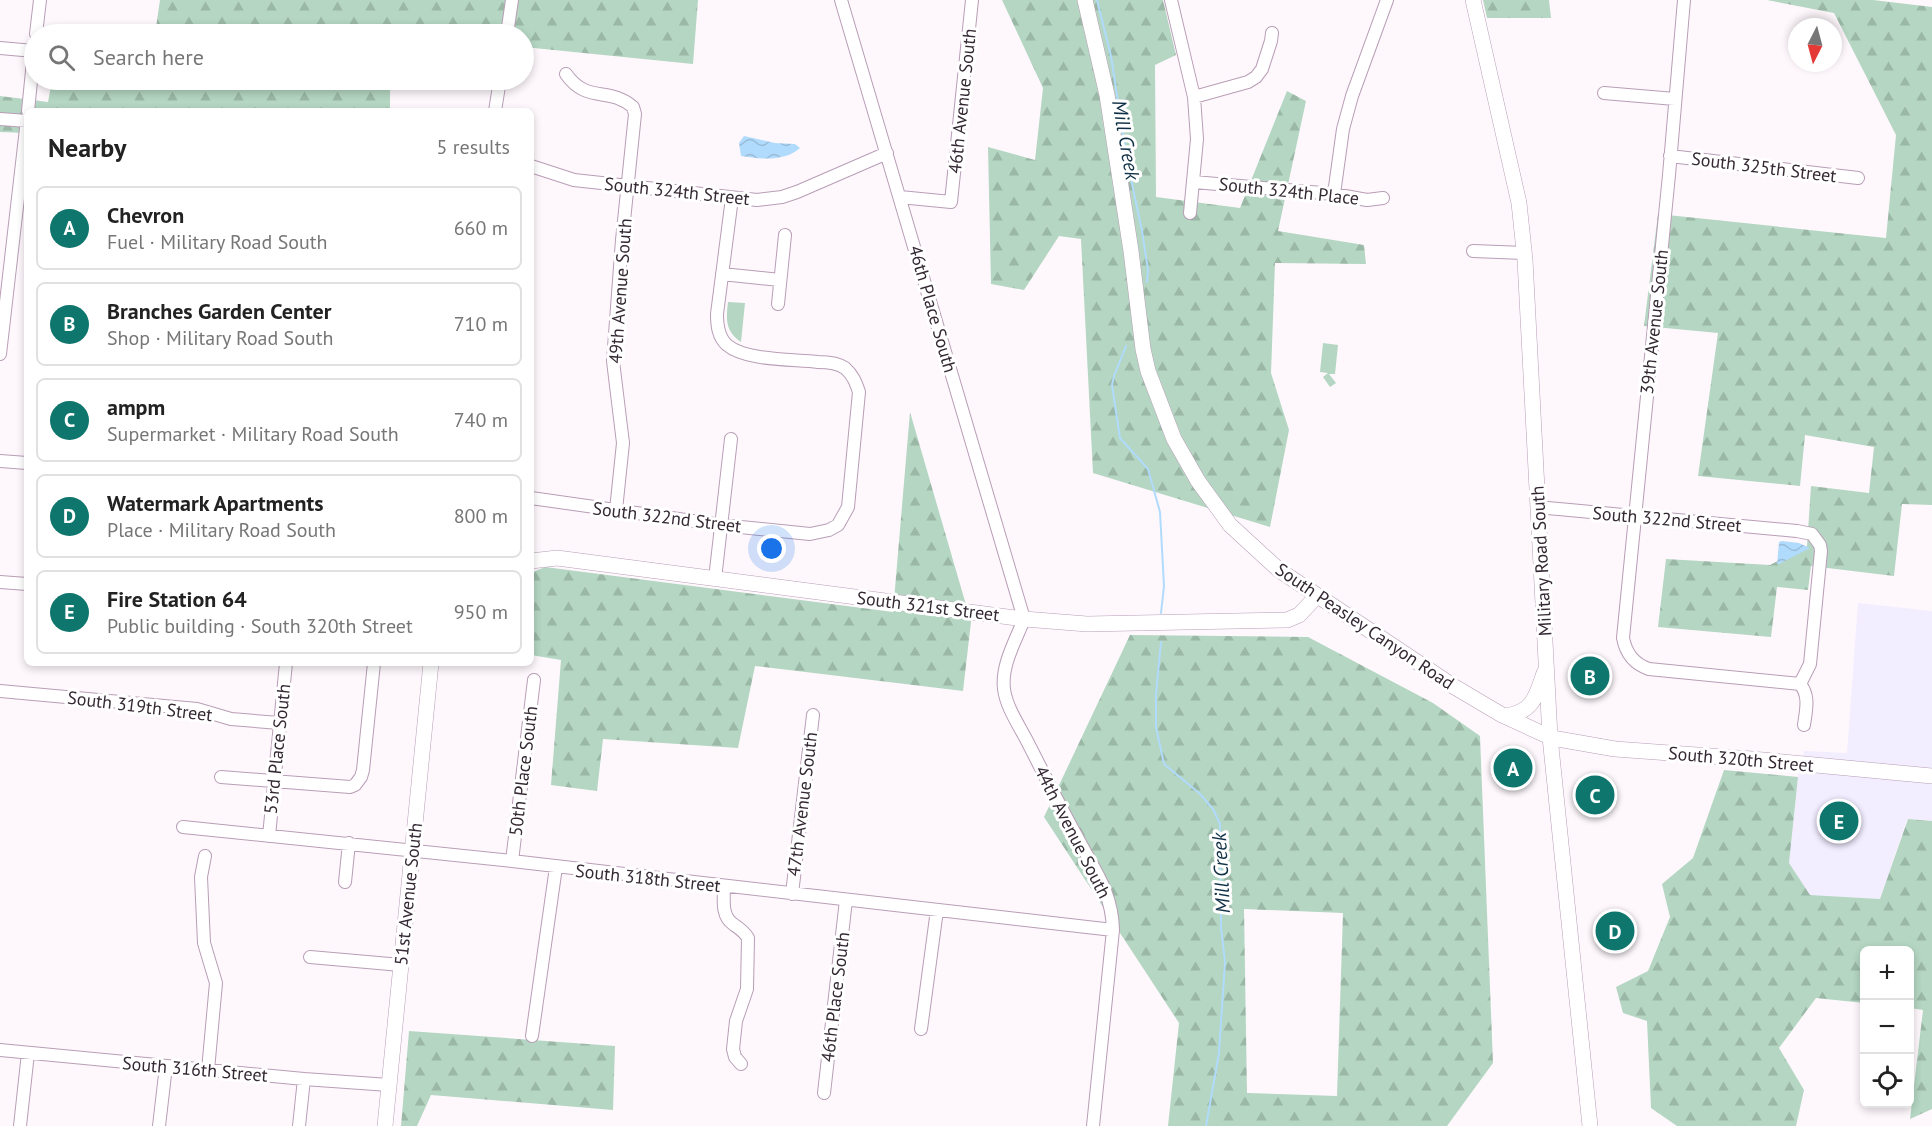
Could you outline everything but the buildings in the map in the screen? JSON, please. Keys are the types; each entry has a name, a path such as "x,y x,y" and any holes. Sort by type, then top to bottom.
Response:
{"main road":[{"name":"South Peasley Canyon Road","path":"1085,0 1107,95 1131,251 1143,349 1157,396 1179,447 1198,481 1230,525 1279,570 1453,686 1505,716 1551,737"},
{"name":"Military Road South","path":"1473,0 1519,203 1524,253 1551,737 1590,1126"},
{"name":"South 321st Street","path":"534,561 557,558 1024,619 1087,624 1287,620 1299,615 1317,596"},
{"name":"51st Avenue South","path":"385,1126 431,666"},
{"path":"1505,716 1521,713 1532,702 1546,667"},
{"name":"South 320th Street","path":"1551,737 1615,749 1932,776"}],"street":[{"path":"37,24 40,0"},
{"path":"508,24 512,0"},
{"name":"46th Place South","path":"841,0 1024,619"},
{"name":"46th Avenue South","path":"900,197 951,202 972,0"},
{"path":"1171,0 1194,97 1197,139 1190,213"},
{"path":"1334,194 1343,129 1352,96 1387,0"},
{"name":"39th Avenue South","path":"1684,0 1624,615 1624,644 1635,662 1649,669 1800,684"},
{"path":"1194,97 1248,82 1256,77 1262,69 1272,33"},
{"path":"0,48 24,50"},
{"name":"49th Avenue South","path":"566,74 572,83 583,91 615,96 624,100 633,107 635,114 613,361 623,443 616,510"},
{"path":"28,108 30,90"},
{"path":"495,108 498,90"},
{"path":"1604,93 1675,99"},
{"path":"0,119 24,121"},
{"path":"0,354 3,292 24,142"},
{"name":"South 324th Street","path":"534,167 574,180 757,200 782,197 887,153"},
{"name":"South 325th Street","path":"1670,156 1858,178"},
{"name":"South 324th Place","path":"1194,182 1334,194 1367,200 1383,198"},
{"path":"732,198 722,274 780,280"},
{"path":"778,304 785,235"},
{"path":"1473,251 1524,253"},
{"name":"South 322nd Street","path":"534,498 721,525 810,534 829,530 837,525 848,507 859,392 853,376 839,365 753,355 737,351 727,345 717,326 722,274"},
{"path":"714,579 731,439"},
{"path":"0,461 24,463"},
{"name":"South 322nd Street","path":"1538,507 1812,534 1820,545 1821,551 1810,664 1800,684"},
{"path":"0,582 24,584"},
{"name":"44th Avenue South","path":"1024,619 1006,667 1004,690 1024,735 1107,893 1113,911 1093,1126"},
{"name":"53rd Place South","path":"269,836 286,666"},
{"path":"221,777 350,787 359,782 363,770 374,666"},
{"name":"50th Place South","path":"512,861 534,680"},
{"path":"1800,684 1807,701 1804,725"},
{"name":"South 319th Street","path":"0,691 197,710 231,719 279,723"},
{"name":"47th Avenue South","path":"792,894 813,715"},
{"name":"South 318th Street","path":"183,827 512,861 1113,930"},
{"path":"345,882 349,843"},
{"path":"205,855 201,877 204,943 216,983 208,1070"},
{"path":"532,1036 556,867"},
{"path":"724,886 725,914 731,923 744,931 748,938 747,989 736,1021 733,1049 735,1057 741,1064"},
{"name":"46th Place South","path":"824,1093 846,900"},
{"path":"921,1029 937,910"},
{"path":"310,957 401,965"},
{"name":"South 316th Street","path":"0,1050 389,1085"},
{"path":"20,1126 28,1053"},
{"path":"159,1126 166,1066"},
{"path":"299,1126 304,1079"}],"shaded area":[{"path":"1858,603 1932,611 1932,821 1907,819 1880,899 1810,895 1789,863 1798,777 1804,751 1847,753"}],"green space":[{"path":"160,0 698,0 693,64 534,48 534,24 156,24"},
{"path":"1002,0 1163,0 1176,55 1155,65 1156,197 1240,208 1287,91 1306,101 1278,231 1364,245 1366,264 1275,263 1271,373 1289,430 1270,527 1093,473 1081,239 1059,236 1024,290 991,284 988,147 1035,160 1043,88"},
{"path":"1483,0 1549,0 1551,18 1487,18"},
{"path":"1767,0 1873,0 1932,7 1932,505 1902,504 1894,576 1811,566 1808,590 1777,587 1771,637 1658,627 1666,559 1770,565 1807,546 1811,486 1869,493 1874,447 1805,435 1800,486 1698,476 1718,333 1644,326 1658,214 1886,238 1896,135 1842,29 1842,18 1837,18 1834,13"},
{"path":"50,90 390,90 390,108 24,108 24,133 0,132 0,96 48,102"},
{"path":"728,302 745,303 741,342 729,329"},
{"path":"1323,343 1338,345 1335,374 1329,374 1336,383 1330,387 1323,377 1328,373 1320,372"},
{"path":"910,412 971,622 963,691 755,666 738,748 603,739 597,791 551,785 561,660 534,656 534,572 545,567 893,612"},
{"path":"1130,635 1308,637 1433,703 1480,736 1493,1063 1447,1126 1168,1126 1179,1023 1044,817","holes":["1244,909 1343,913 1337,1096 1247,1093"]},
{"path":"1724,770 1798,777 1789,863 1810,895 1880,899 1908,819 1932,821 1932,1109 1910,1119 1911,1108 1914,1108 1914,1085 1923,1010 1914,1009 1914,946 1860,946 1860,1003 1816,998 1779,1048 1804,1090 1796,1126 1677,1126 1651,1108 1647,1021 1623,1013 1616,987 1648,971 1670,917 1662,884 1693,858"},
{"path":"409,1031 615,1046 613,1110 431,1095 417,1126 401,1126"}],"water":[{"path":"744,136 775,143 795,144 800,148 787,156 764,158 741,156 739,143"},
{"path":"1779,542 1799,543 1810,548 1777,564"}],"waterway":[{"name":"Mill Creek","path":"1097,0 1111,56 1127,160 1142,231 1148,270 1147,282"},
{"name":"Mill Creek","path":"1126,346 1112,385 1120,438 1148,469 1160,512 1164,586 1161,613"},
{"name":"Mill Creek","path":"1161,642 1156,694 1156,727 1164,764 1199,793 1213,809 1220,824 1221,928 1225,962 1219,1053 1206,1126"}],"place":[{"name":"Branches Garden Center","path":"1590,676"},
{"name":"Chevron","path":"1513,768"},
{"name":"ampm","path":"1595,795"},
{"name":"Fire Station 64","path":"1839,821"},
{"name":"Watermark Apartments","path":"1615,931"}]}
